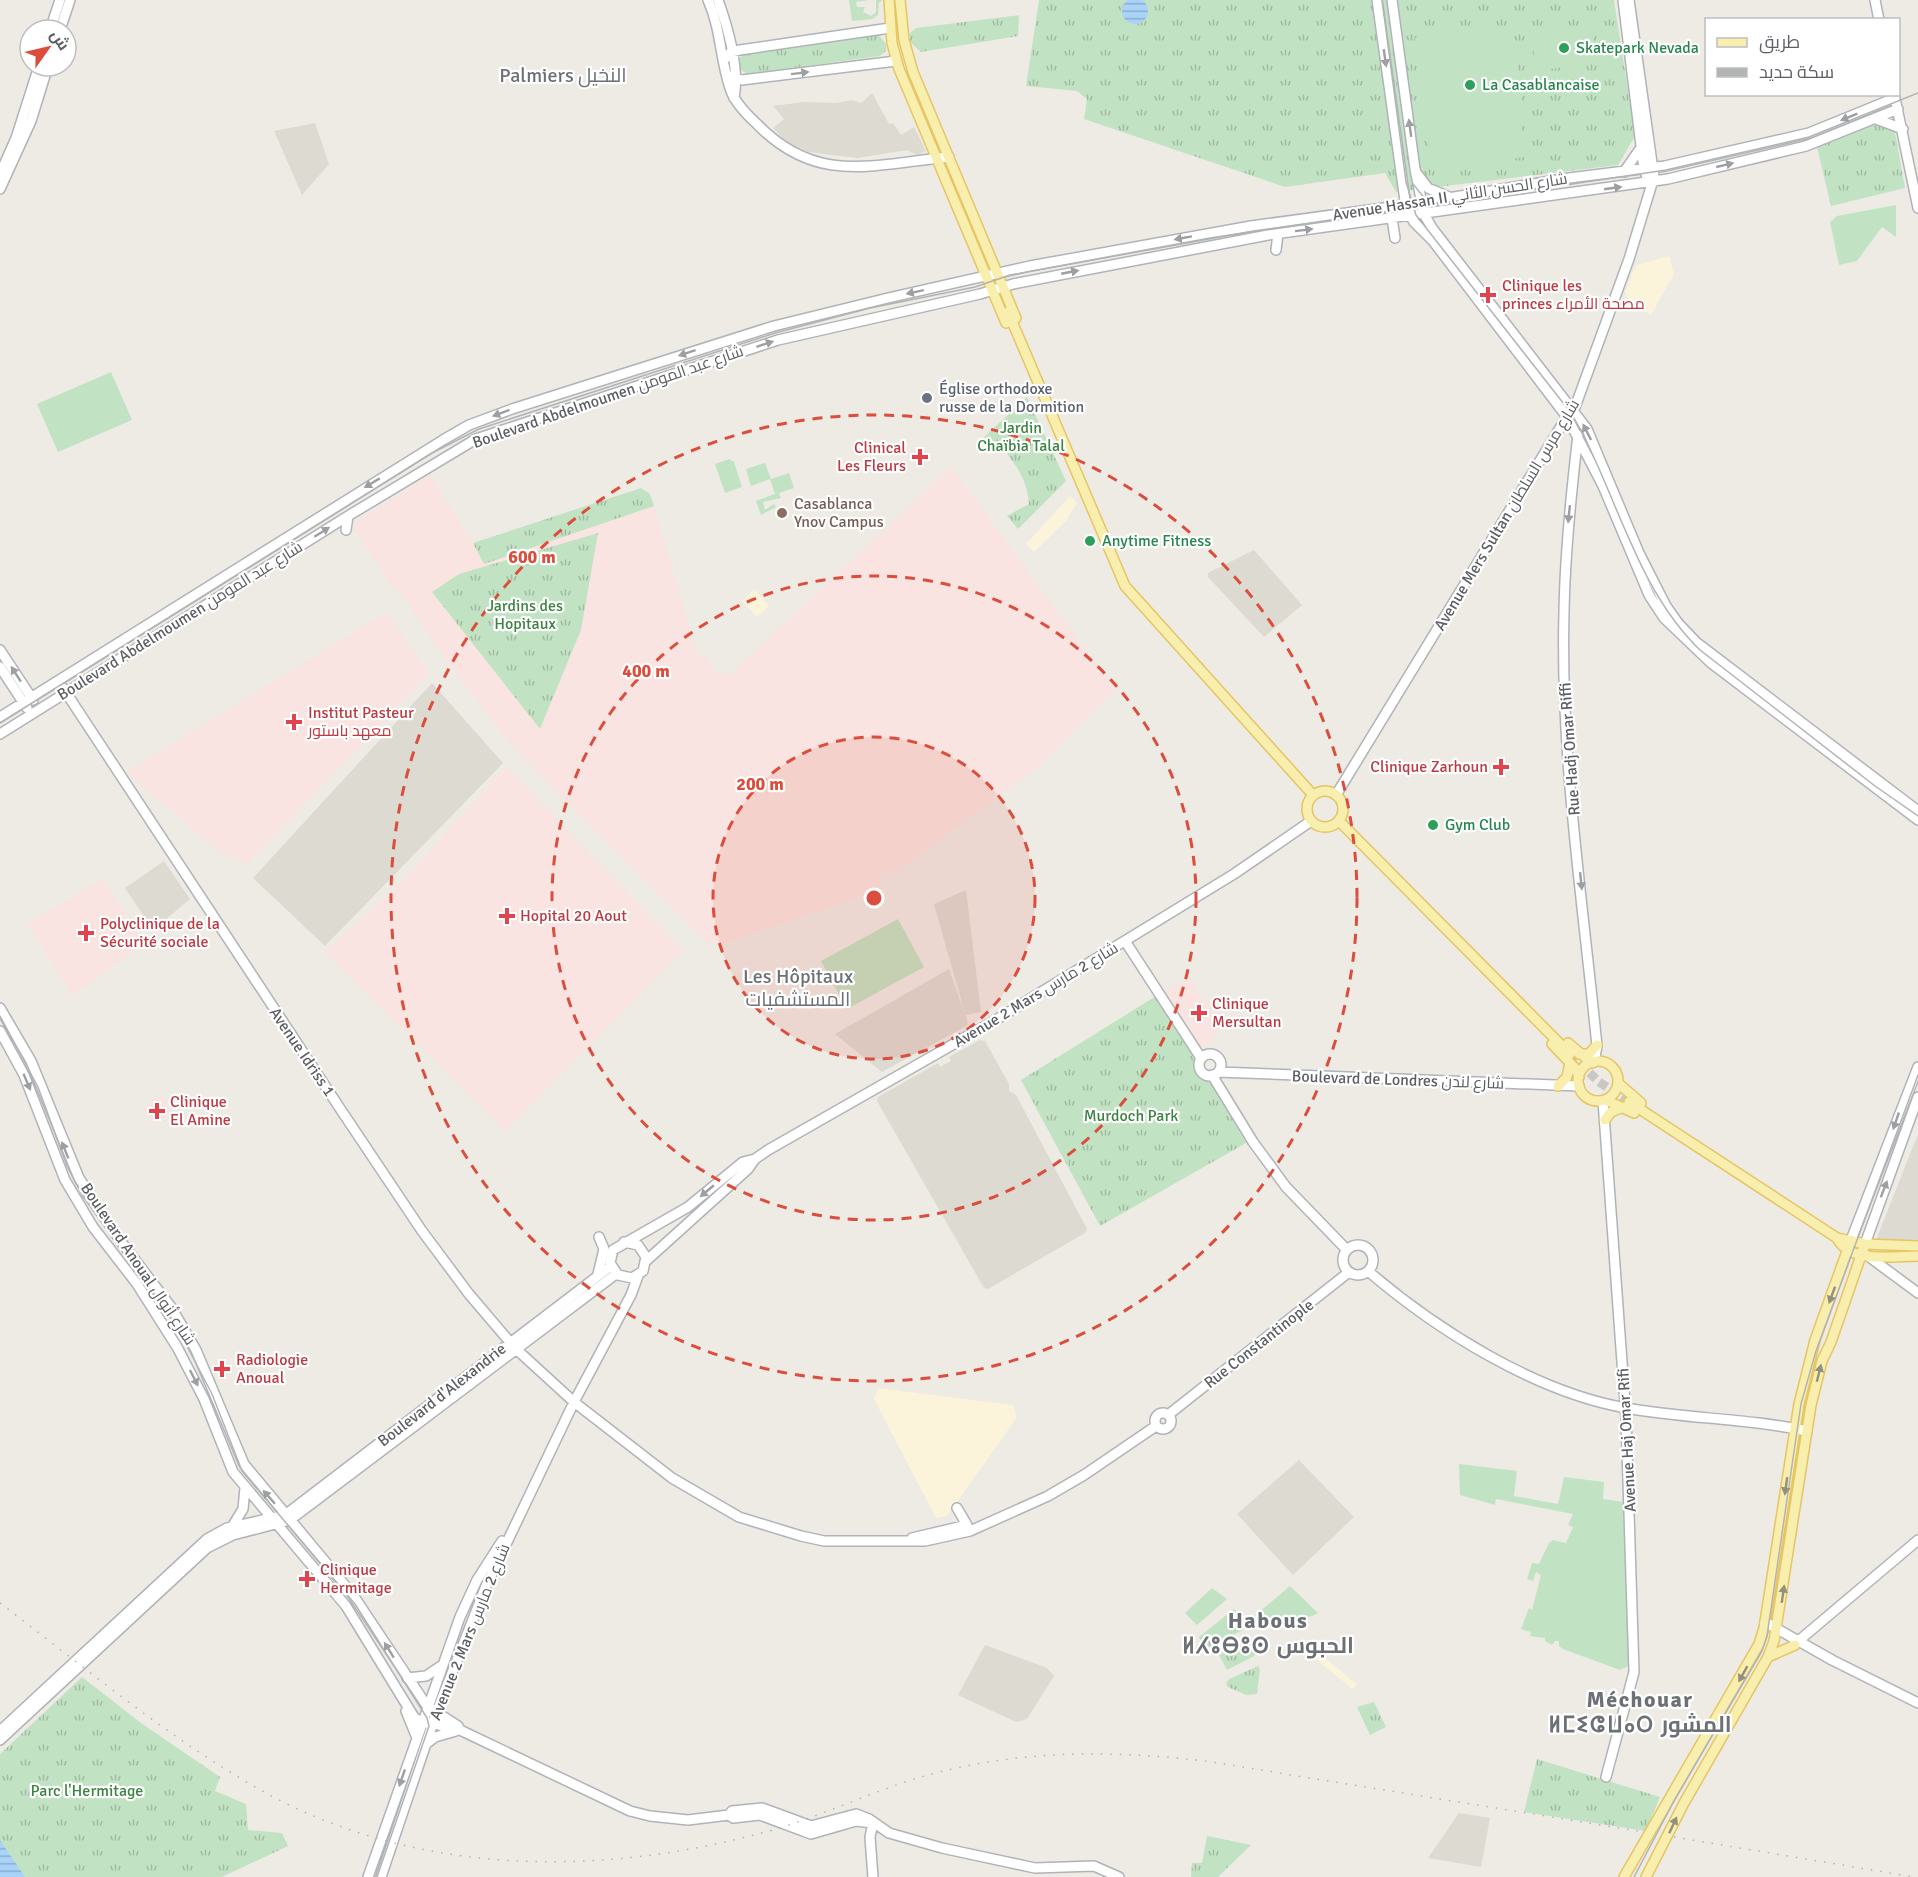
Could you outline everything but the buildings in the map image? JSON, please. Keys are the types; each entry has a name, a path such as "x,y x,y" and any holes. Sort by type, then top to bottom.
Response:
{"main road":[{"path":"889,0 890,28 896,61 1066,462 1072,464"},
{"path":"895,0 895,24 903,59 939,146"},
{"path":"900,0 908,58 1076,458 1072,464"},
{"path":"948,168 987,260"},
{"path":"1008,312 1125,586 1313,795"},
{"path":"1323,791 1336,795 1342,806 1339,821 1325,827 1311,821 1306,809 1313,795 1323,791"},
{"path":"1339,821 1452,935 1453,943 1573,1057 1604,1062 1613,1068 1618,1083 1639,1102 1766,1185 1769,1192 1837,1238 1848,1251 1865,1256 1892,1250"},
{"path":"1573,1057 1589,1053 1597,1045"},
{"path":"1573,1057 1579,1082 1590,1099 1627,1105 1764,1194 1769,1192"},
{"path":"1558,1086 1567,1077 1573,1057"},
{"path":"1579,1082 1584,1068 1593,1062"},
{"path":"1605,1100 1614,1094 1618,1083"},
{"path":"1605,1120 1611,1112 1627,1105"},
{"path":"1837,1238 1892,1250 1918,1250"},
{"path":"1624,1877 1759,1644 1765,1625 1795,1428 1815,1340 1851,1240"},
{"path":"1646,1877 1684,1803 1768,1657 1776,1632 1807,1431 1822,1361 1865,1256 1865,1244"},
{"path":"1768,1657 1801,1645"}],"street":[{"path":"54,18 60,0"},
{"path":"64,18 70,0"},
{"path":"708,0 727,56"},
{"path":"718,0 734,98 772,140 812,160 855,169 949,157"},
{"path":"1377,0 1406,205 1410,216 1433,241 1570,413 1587,429 1656,587 1684,629 1696,642 1918,811"},
{"path":"1392,0 1415,169 1424,214 1432,228 1570,413 1578,435 1618,518 1649,595 1664,618 1711,663 1918,820"},
{"path":"1623,0 1642,146 1649,168"},
{"path":"1629,0 1649,168"},
{"path":"1875,0 1879,18"},
{"path":"727,56 890,28"},
{"path":"731,78 896,61"},
{"path":"0,174 16,138 35,78"},
{"path":"0,189 31,121 44,78"},
{"path":"1895,96 1918,208"},
{"name":"Avenue Hassan II شارع الحسن الثاني","path":"998,273 1251,226 1422,203 1649,168 1809,133 1895,96"},
{"name":"Avenue Hassan II شارع الحسن الثاني","path":"1003,286 1136,259 1278,234 1651,182 1806,146 1898,109"},
{"path":"1876,118 1903,129"},
{"path":"1624,171 1642,146"},
{"name":"Avenue Mers Sultan شارع مرس السلطان","path":"1336,795 1570,413 1629,259 1649,196 1651,182 1649,168"},
{"path":"1415,169 1420,178 1433,191 1446,197 1458,197"},
{"path":"1392,218 1395,238"},
{"path":"1276,250 1278,234"},
{"name":"Boulevard Abdelmoumen شارع عبد المومن","path":"0,717 340,503 469,425 512,409 774,326 998,273"},
{"name":"Boulevard Abdelmoumen شارع عبد المومن","path":"0,734 348,516 476,439 778,340 1003,286"},
{"name":"Rue Hadj Omar Riffi","path":"1578,435 1567,541 1564,613 1565,695 1597,1045 1593,1062"},
{"path":"346,530 348,516"},
{"path":"0,650 35,712"},
{"path":"0,667 27,700"},
{"name":"Avenue Idriss 1","path":"58,681 422,1231 480,1309 512,1345 574,1402 672,1478 739,1517 771,1528 824,1541 871,1543 933,1536"},
{"name":"Avenue 2 Mars شارع 2 مارس","path":"624,1242 671,1218 743,1162 755,1159 982,1029 1234,874 1311,821"},
{"path":"1125,941 1201,1058 1201,1071 1215,1074"},
{"name":"Boulevard Anoual شارع أنوال","path":"0,1008 31,1061 79,1178 104,1218 171,1307 208,1374 244,1464 353,1595 435,1718 458,1726 457,1731 641,1814 688,1820 729,1815 732,1811 753,1807 771,1810 804,1825 817,1825 856,1814 903,1839 1035,1868 1094,1866 1119,1877"},
{"name":"Boulevard Anoual شارع أنوال","path":"0,1030 24,1075 65,1180 93,1227 140,1288 177,1347 204,1399 233,1472 346,1606 402,1698 422,1723"},
{"path":"1201,1058 1207,1054 1216,1056 1221,1065 1215,1074 1220,1092 1286,1187 1347,1250"},
{"path":"1851,1240 1918,1067"},
{"name":"Boulevard de Londres شارع لندن","path":"1215,1074 1558,1086 1579,1082"},
{"path":"1220,1092 1222,1082 1232,1074"},
{"path":"1865,1244 1918,1097"},
{"name":"Avenue Haj Omar Rifi","path":"1605,1100 1626,1408 1634,1672 1606,1777"},
{"name":"Avenue 2 Mars شارع 2 مارس","path":"646,1261 748,1169 755,1159"},
{"path":"598,1275 604,1249 599,1237"},
{"path":"508,1535 574,1402 631,1295 633,1277 646,1261 640,1246 624,1242 612,1251 614,1270 633,1277"},
{"path":"1358,1245 1370,1250 1373,1263 1368,1271 1358,1275 1349,1272 1343,1261 1347,1250 1358,1245"},
{"path":"1865,1256 1918,1293"},
{"name":"Boulevard d'Alexandrie","path":"512,1345 614,1270"},
{"name":"Boulevard d'Alexandrie","path":"274,1521 287,1517 376,1458 598,1275 614,1270"},
{"path":"1368,1271 1427,1319 1496,1358 1566,1391 1626,1408 1807,1431"},
{"name":"Rue Constantinople","path":"986,1522 1062,1489 1156,1426 1162,1428 1171,1424 1172,1419 1168,1415 1349,1272"},
{"path":"232,1527 243,1509 245,1488"},
{"path":"957,1508 967,1525"},
{"path":"0,1731 214,1535 232,1527 274,1521"},
{"path":"0,1740 207,1548 233,1535 274,1521"},
{"path":"933,1536 967,1525 986,1522"},
{"path":"933,1536 970,1531 986,1522"},
{"name":"Avenue 2 Mars شارع 2 مارس","path":"368,1877 441,1666 477,1580 508,1535"},
{"name":"Avenue 2 Mars شارع 2 مارس","path":"381,1877 435,1718 508,1535"},
{"path":"1801,1645 1817,1624 1918,1540"},
{"path":"1765,1625 1918,1703"},
{"path":"407,1678 426,1676 441,1666"},
{"path":"402,1698 417,1738"},
{"path":"422,1723 435,1718"},
{"path":"426,1744 435,1737 457,1731"},
{"path":"873,1823 871,1846 873,1877"},
{"path":"871,1846 884,1830"}],"shaded area":[{"path":"872,93 889,124 893,123 901,135 914,127 926,151 917,155 907,150 857,158 808,152 785,141 773,128 784,119 773,106 852,100 861,103"},
{"path":"315,123 329,164 302,195 274,131"},
{"path":"1669,256 1674,274 1651,315 1629,301 1625,292 1636,265"},
{"path":"951,467 1115,689 1042,764 894,874 888,871 879,879 882,883 865,895 718,946 706,942 502,734 438,649 398,589 393,588 351,525 430,475 473,543 641,488 650,494 699,658 705,656 714,667 714,672 730,675"},
{"path":"1070,496 1077,502 1066,521 1034,552 1026,544"},
{"path":"1254,550 1302,605 1264,637 1208,577 1208,573"},
{"path":"754,589 769,606 757,617 742,601"},
{"name":"Institut Pasteur معهد باستور","path":"386,612 429,673 246,866 238,858 223,855 126,772"},
{"path":"432,683 503,763 325,946 253,878"},
{"name":"Hopital 20 Aout","path":"506,766 683,950 506,1131 325,952 403,881"},
{"path":"164,861 190,899 153,930 125,888"},
{"name":"Polyclinique de la Sécurité sociale","path":"102,879 145,943 72,996 28,923"},
{"path":"966,890 981,1012 966,1015 968,1025 882,1072 835,1034 949,969 965,1014 934,904"},
{"name":"Clinique Mersultan","path":"1190,977 1202,999 1222,1011 1224,1016 1211,1044 1199,1046 1192,1041 1162,993"},
{"path":"980,1040 985,1041 1009,1084 1009,1091 1016,1095 1087,1229 1085,1233 988,1289 984,1288 877,1101 878,1097 938,1063 940,1067 951,1061 949,1057"},
{"name":"Clinique El Amine","path":"161,1095 172,1112 154,1125 142,1108"},
{"path":"1918,1134 1918,1243 1874,1245"},
{"path":"878,1388 1013,1405 1017,1417 947,1516 936,1518 874,1399"},
{"path":"1299,1460 1354,1517 1293,1575 1237,1514"},
{"path":"1306,1643 1357,1684 1353,1689 1302,1648"},
{"path":"985,1645 1047,1668 1054,1676 1027,1719 1016,1722 958,1695"},
{"path":"1459,1813 1490,1818 1481,1867 1428,1858"}],"green space":[{"path":"849,0 869,0 856,2 857,7 865,7 863,12 871,16 876,12 876,0 882,0 879,3 878,15 872,19 852,21"},
{"path":"1039,0 1614,0 1635,136 1618,165 1396,192 1385,173 1285,187 1084,119 1087,99 1077,91 1026,86"},
{"path":"1019,15 1018,36 921,52 910,42 910,33 916,28"},
{"name":"Skatepark Nevada","path":"1591,24 1596,63 1536,71 1531,32"},
{"name":"La Casablancaise","path":"1513,25 1523,106 1518,107 1525,157 1432,169 1415,38"},
{"path":"878,34 886,44 886,51 880,56 747,74 740,69 739,59 744,53"},
{"path":"1877,121 1894,127 1905,188 1831,206 1817,147"},
{"path":"1896,205 1896,237 1882,227 1857,261 1839,265 1830,222 1837,216"},
{"path":"111,372 132,420 58,452 37,404"},
{"name":"Jardin Chaïbia Talal","path":"1027,397 1066,481 1018,529 1007,516 1029,504 1026,486 1015,464 999,444 990,450 983,438"},
{"path":"729,459 734,462 742,487 725,493 715,464"},
{"path":"765,463 771,479 789,473 794,488 779,493 781,498 763,502 765,510 774,504 776,507 761,515 756,501 775,494 770,479 751,486 746,469"},
{"path":"641,488 650,494 654,506 484,564 473,543"},
{"name":"Jardins des Hopitaux","path":"598,533 581,630 540,729 432,592 459,574"},
{"path":"898,919 924,967 847,1009 821,961"},
{"name":"Murdoch Park","path":"1156,996 1196,1060 1197,1072 1208,1079 1246,1143 1100,1226 1021,1080"},
{"path":"1459,1464 1517,1471 1514,1496 1558,1504 1564,1477 1604,1482 1603,1499 1623,1502 1625,1552 1627,1553 1630,1665 1620,1670 1563,1649 1559,1646 1559,1641 1555,1641 1552,1645 1545,1641 1545,1638 1530,1636 1531,1632 1521,1629 1529,1608 1532,1610 1541,1575 1536,1572 1533,1581 1527,1579 1532,1563 1539,1564 1549,1543 1553,1540 1566,1543 1573,1527 1568,1525 1573,1514 1496,1499 1495,1505 1460,1495"},
{"path":"1290,1586 1318,1613 1295,1622 1281,1623 1258,1613"},
{"path":"1212,1588 1227,1599 1197,1625 1185,1613"},
{"path":"1234,1609 1246,1620 1243,1630 1205,1649 1199,1637"},
{"path":"1247,1640 1252,1640 1258,1650 1254,1656 1227,1670 1219,1655"},
{"path":"1258,1666 1260,1669 1257,1694 1246,1695 1228,1687 1226,1683 1229,1679"},
{"name":"Parc l'Hermitage","path":"82,1677 141,1723 220,1777 215,1791 246,1804 248,1830 282,1833 288,1846 222,1877 0,1877 0,1754"},
{"path":"1374,1702 1386,1727 1370,1735 1357,1707"},
{"path":"1537,1759 1660,1797 1646,1831 1524,1812"},
{"path":"1207,1836 1251,1845 1218,1877 1191,1877 1192,1863 1202,1863"}],"water":[{"path":"1130,-1 1140,-1 1147,6 1147,16 1140,23 1130,23 1123,16 1123,6"},
{"path":"0,1840 25,1877 0,1877"}],"tunnel":[{"path":"938,146 948,167"},
{"path":"987,260 1008,312"},
{"path":"1570,1054 1599,1082 1629,1102"}],"tram line":[{"path":"1382,0 1406,182 1416,215 1571,413 1658,597 1677,625 1700,650 1875,786 1918,816"},
{"path":"0,723 432,453 479,429 775,333 870,308 975,287 1010,275 1210,238 1666,170 1809,137 1918,93"},
{"path":"1413,184 1426,200 1438,203"},
{"path":"0,1016 38,1087 67,1166 82,1195 178,1329 212,1394 242,1471 355,1604 427,1718 429,1726 377,1877"},
{"path":"1634,1877 1675,1799 1762,1651 1767,1636 1801,1404 1816,1351 1918,1075"}],"railway":[{"path":"0,1603 161,1726 264,1792 323,1820 385,1840 448,1854 512,1861 577,1861 642,1856 706,1846 789,1825 928,1775 997,1761 1066,1754 1135,1755 1205,1761 1644,1832"},
{"path":"1674,1837 1914,1877"}],"place":[{"name":"Skatepark Nevada","path":"1564,48"},
{"name":"La Casablancaise","path":"1470,85"},
{"name":"Clinique les princes مصحة الأمراء","path":"1488,295"},
{"name":"Église orthodoxe russe de la Dormition","path":"927,398"},
{"name":"Clinical Les Fleurs","path":"920,457"},
{"name":"Casablanca Ynov Campus","path":"782,513"},
{"name":"Anytime Fitness","path":"1090,541"},
{"name":"Institut Pasteur معهد باستور","path":"294,722"},
{"name":"Clinique Zarhoun","path":"1501,767"},
{"name":"Gym Club","path":"1433,825"},
{"name":"Hopital 20 Aout","path":"507,916"},
{"name":"Polyclinique de la Sécurité sociale","path":"86,933"},
{"name":"Clinique Mersultan","path":"1199,1013"},
{"name":"Clinique El Amine","path":"157,1111"},
{"name":"Radiologie Anoual","path":"222,1369"},
{"name":"Clinique Hermitage","path":"307,1579"}],"district":[{"name":"Palmiers النخيل","path":"563,75"},
{"name":"Les Hôpitaux المستشفيات","path":"798,988"},
{"name":"Habous ⵍⵃⵓⴱⵓⵙ الحبوس","path":"1268,1632"},
{"name":"Méchouar ⵍⵎⵉⵛⵡⴰⵔ المشور","path":"1640,1712"}]}
